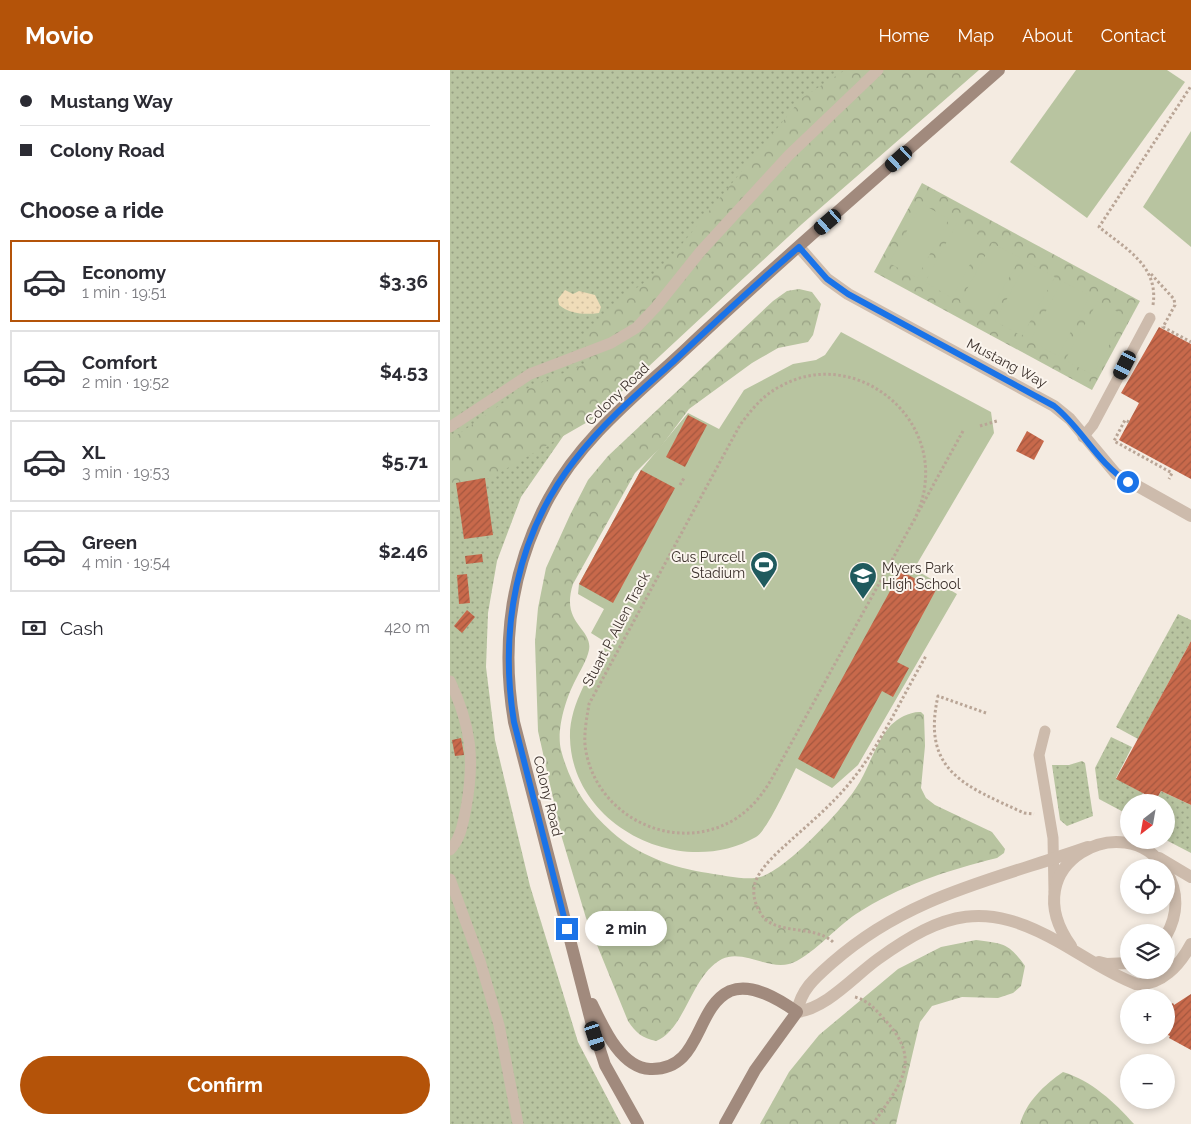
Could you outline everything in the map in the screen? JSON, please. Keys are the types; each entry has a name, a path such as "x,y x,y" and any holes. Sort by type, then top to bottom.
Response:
{"street":[{"name":"Colony Road","path":"638,1124 605,1065 592,1025 529,783 511,706 508,671 508,635 514,596 523,559 548,499 585,447 642,389 750,289 999,70"},
{"name":"Mustang Way","path":"799,247 827,279 838,288 1054,406 1070,419 1106,466 1118,476 1191,516"},
{"path":"725,1124 755,1070 797,1012 804,989 850,948 897,917 928,900 1107,842 1126,843 1145,850 1191,877"},
{"path":"1088,847 1072,858 1060,874 1054,892 1054,912 1059,930 1071,946 1086,958 1107,964 1120,963"},
{"path":"1145,850 1154,859"},
{"path":"1173,924 1177,902 1175,894"},
{"path":"797,1012 810,1010 821,1005 864,970 917,935 957,918 986,915 1018,922 1131,982 1143,984 1152,983 1170,972 1191,944"},
{"name":"Colony Road","path":"581,979 600,1020 615,1044 630,1061 647,1069 664,1068 684,1057 716,1003 731,991 742,988 754,990 778,1000 797,1012"}],"lane":[{"path":"450,427 530,374 611,343 636,328 656,307 700,252 788,155 878,70"},
{"path":"1083,437 1097,419 1150,318"},
{"path":"450,681 465,721 472,759 470,783 460,833 450,850"},
{"path":"1045,731 1039,755 1054,838 1054,892"},
{"path":"450,879 480,961 499,1025 518,1124"}],"path":[{"path":"1191,86 1099,228 1135,257 1174,299 1175,305 1163,327 1191,342"},
{"path":"1150,273 1154,297 1150,318"},
{"name":"Stuart P. Allen Track","path":"914,521 925,485 925,465 922,446 915,428 904,411 889,396 873,385 856,378 836,374 799,378 766,395 752,409 740,425 590,704 586,724 585,745 590,766 598,784 623,814 640,823 678,834 698,832 717,828 746,811 760,797 914,521 962,431"},
{"path":"1129,422 1126,420 1114,441 1172,473 1169,479"},
{"path":"980,426 998,421"},
{"path":"680,485 684,478"},
{"path":"836,945 822,935 776,925 767,920 755,903 753,890 756,879 762,869 778,852 831,804 851,781 926,656"},
{"path":"986,713 938,696 934,716 935,745 948,766 966,786 1024,814 1034,814"},
{"path":"850,998 862,999 874,1007 888,1023 906,1054 907,1063 899,1084 873,1124"}],"green space":[{"path":"450,70 964,70 573,422 521,497 497,561 488,613 486,667 495,740 530,886 578,1042 621,1124 450,1124"},
{"path":"845,70 979,70 802,224 591,420 490,478 450,490 450,440 517,393 585,364 586,333 627,293 640,286 664,266 802,98"},
{"path":"1076,70 1167,70 1185,82 1087,218 1010,162"},
{"path":"1191,131 1191,247 1143,207"},
{"path":"922,183 1140,301 1092,390 874,272"},
{"path":"922,204 949,219 917,278 889,263"},
{"path":"957,223 984,238 952,298 925,282"},
{"path":"992,243 1020,258 987,317 960,302"},
{"path":"1027,262 1055,277 1022,336 995,321"},
{"path":"1062,281 1090,296 1058,356 1030,341"},
{"path":"799,289 812,292 821,304 813,335 808,342 778,348 752,363 689,409 660,448 635,473 573,584 570,597 573,617 589,642 589,650 565,705 561,724 561,750 569,774 580,795 594,814 622,840 645,854 669,864 695,871 755,878 771,872 784,864 839,810 856,788 885,732 891,725 905,716 921,712 924,715 925,746 921,788 926,798 935,805 992,832 1005,849 1004,853 997,858 924,880 872,904 848,919 814,949 797,961 781,965 738,956 722,959 711,967 703,977 675,1025 666,1035 656,1041 640,1034 628,1021 586,918 562,838 538,731 535,642 538,608 546,568 588,480 608,456 773,301 787,291"},
{"path":"1098,301 1125,316 1093,375 1065,360"},
{"name":"Gus Purcell Stadium","path":"841,332 991,412 994,433 914,569 957,594 858,765 832,788 796,768 772,816 761,833 756,837 727,849 696,852 665,848 636,837 610,819 589,797 575,769 570,738 573,713 582,689 607,643 591,633 604,609 578,594 579,584 641,470 688,413 719,429 744,390 793,364 816,360 825,355"},
{"path":"1178,614 1191,620 1191,641 1138,739 1116,727"},
{"path":"1111,737 1132,747 1116,778 1143,793 1120,794 1120,810 1099,799 1095,768"},
{"path":"1082,761 1085,763 1093,816 1067,826 1060,820 1052,765 1069,765"},
{"path":"1175,798 1191,805 1191,853 1175,845"},
{"path":"976,940 999,944 1014,952 1025,966 1021,986 1013,993 998,998 962,997 932,1006 920,1022 896,1124 760,1124 789,1072 819,1035 898,969 941,947"},
{"path":"1063,1072 1084,1081 1102,1093 1134,1124 1020,1124 1031,1101"}],"sand":[{"path":"565,290 573,294 579,291 595,295 601,307 599,313 578,313 563,308 559,305 558,299"}],"building":[{"path":"1159,327 1191,344 1191,479 1119,440 1139,403 1121,393"},
{"path":"688,415 707,425 685,467 666,457"},
{"path":"1027,431 1044,441 1034,460 1016,451"},
{"path":"641,470 675,488 613,603 579,584"},
{"path":"485,478 493,535 464,539 456,483"},
{"path":"482,554 483,562 466,564 465,556"},
{"path":"901,571 936,590 897,662 909,668 893,697 882,691 834,779 798,759"},
{"path":"467,574 470,603 459,604 457,575"},
{"path":"467,610 475,617 462,633 454,626"},
{"path":"1191,641 1191,805 1175,798 1175,794 1167,794 1161,791 1159,794 1145,794 1116,779"},
{"path":"461,738 464,755 455,756 452,740"},
{"path":"1191,994 1191,1050 1175,1041 1175,1004"}],"place":[{"name":"Gus Purcell Stadium","path":"764,589"},
{"name":"Myers Park High School","path":"863,600"}],"route":[{"path":"567,929 514,722 509,688 507,666 508,635 518,575 523,559 548,499 574,460 600,430 750,289 799,247 819,271 838,288 1054,406 1070,419 1106,466 1128,482"}]}
